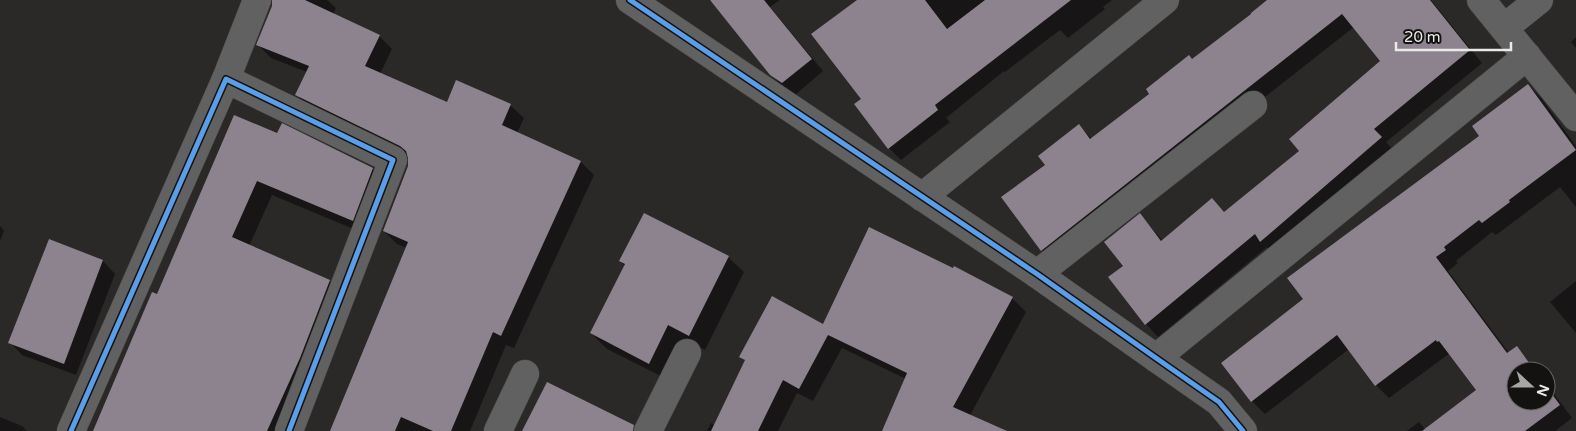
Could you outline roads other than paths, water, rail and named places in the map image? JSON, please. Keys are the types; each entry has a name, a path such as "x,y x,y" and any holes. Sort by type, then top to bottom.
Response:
{"street":[{"path":"71,431 226,79 257,0"},
{"path":"630,0 1037,274 1219,402 1244,431"},
{"path":"922,198 1165,0"},
{"path":"1482,0 1576,117"},
{"path":"1504,28 1539,0"},
{"path":"1156,358 1527,56"},
{"path":"226,79 393,160 289,431"},
{"path":"1037,274 1253,105"},
{"path":"648,431 687,353"},
{"path":"498,431 525,374"}]}
